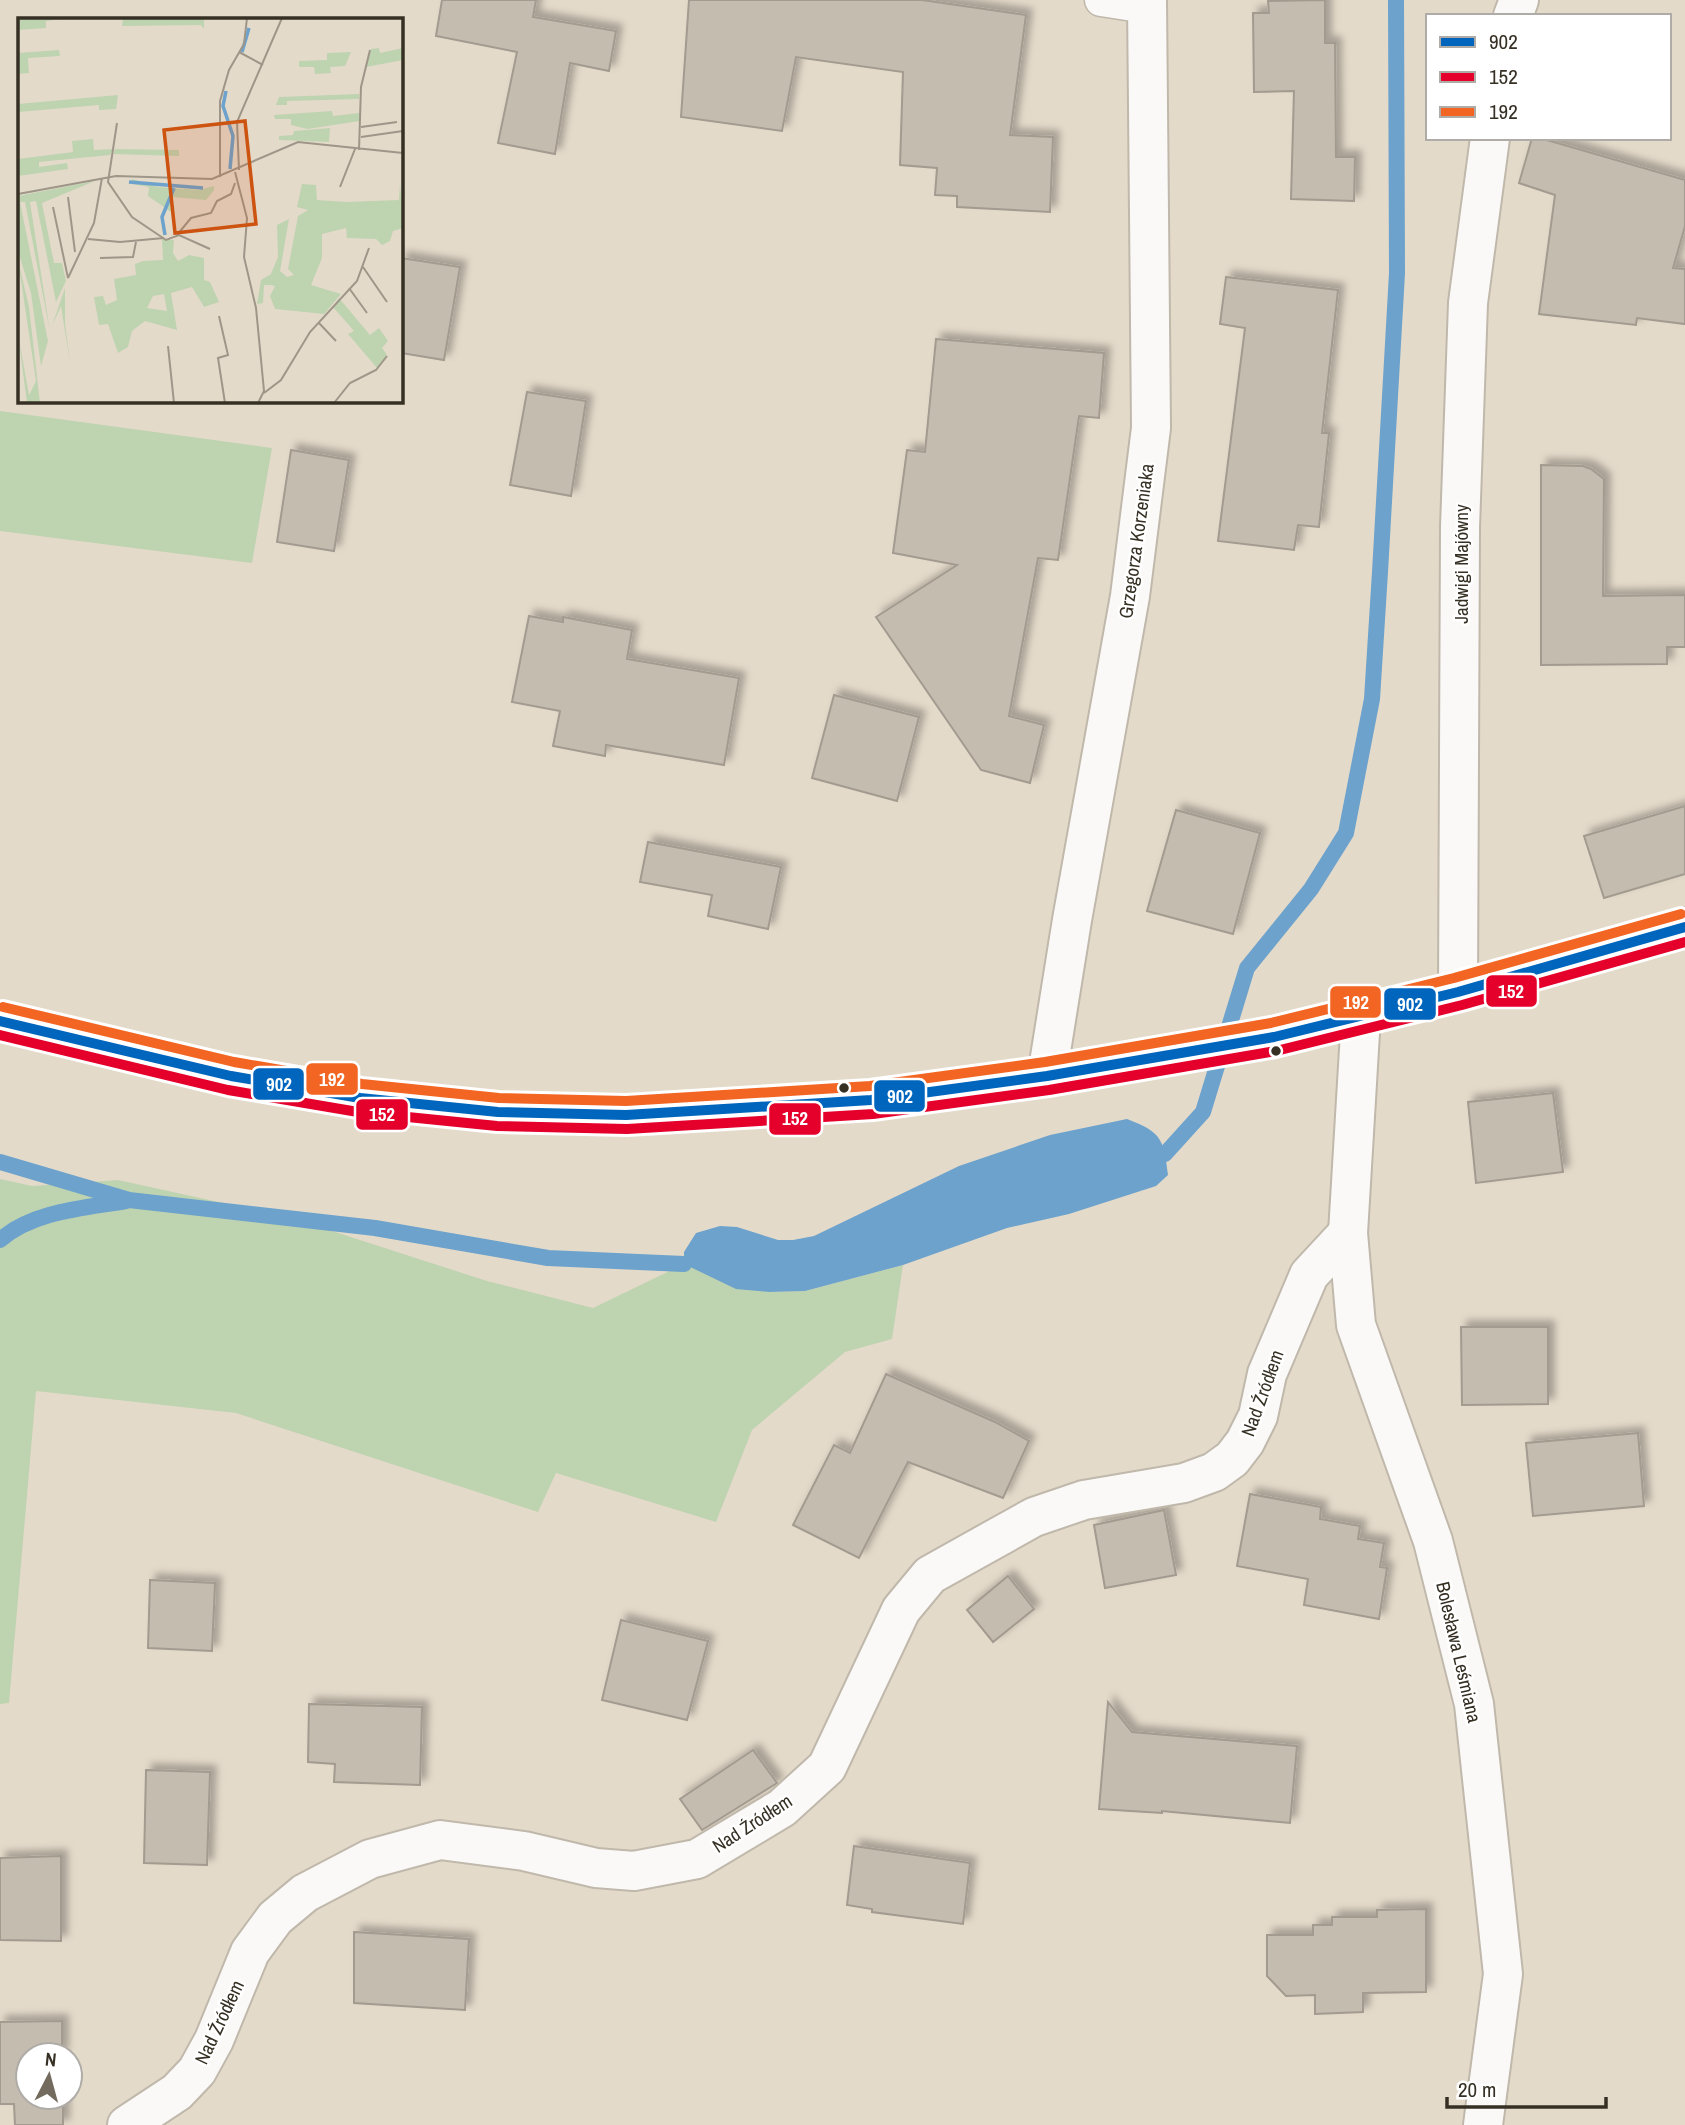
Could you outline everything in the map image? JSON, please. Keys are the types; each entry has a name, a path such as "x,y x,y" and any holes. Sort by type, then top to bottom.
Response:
{"street":[{"name":"Grzegorza Korzeniaka","path":"1047,1076 1130,596 1151,428 1150,156 1146,3"},
{"name":"Jadwigi Majówny","path":"1458,992 1460,527 1468,316 1490,140"},
{"path":"0,1021 231,1076 359,1098 498,1112 626,1115 871,1100 1047,1076 1274,1037 1458,992 1685,927"},
{"name":"Bolesława Leśmiana","path":"1361,1016 1348,1233 1356,1325 1433,1541 1474,1704 1503,1974 1483,2125"},
{"name":"Nad Źródłem","path":"127,2125 177,2092 197,2071 214,2040 250,1952 275,1918 305,1893 370,1859 440,1840 524,1851 596,1868 634,1871 697,1859 782,1808 827,1767 901,1610 930,1575 1034,1517 1084,1500 1184,1483 1214,1472 1232,1459 1245,1442 1258,1416 1267,1374 1309,1275 1348,1233"}],"lane":[{"path":"1101,0 1146,3"}],"green space":[{"path":"0,411 272,448 252,563 0,531"},
{"path":"0,1179 32,1186 118,1180 292,1218 487,1281 593,1308 684,1264 714,1277 769,1292 805,1291 903,1265 892,1339 845,1352 752,1430 716,1522 556,1473 538,1512 236,1413 36,1391 9,1703 0,1704"}],"water":[{"path":"1127,1119 1148,1128 1162,1145 1168,1175 1156,1186 1069,1214 1007,1228 903,1265 805,1291 736,1289 684,1264 684,1252 696,1233 720,1226 737,1227 778,1240 814,1236 959,1166 1050,1135"}],"building":[{"path":"442,0 536,0 533,17 616,31 609,71 570,63 555,154 498,143 517,52 436,36"},
{"path":"689,0 922,0 1026,15 1010,135 1053,137 1050,212 957,207 957,196 935,195 937,168 900,165 903,72 796,57 782,131 681,117"},
{"path":"1325,0 1325,43 1335,43 1336,157 1355,157 1354,201 1291,199 1294,91 1254,92 1253,13 1269,13 1268,1"},
{"path":"1531,140 1547,140 1685,180 1685,226 1673,268 1685,269 1685,324 1637,318 1636,325 1539,314 1555,195 1519,183"},
{"path":"402,258 460,267 444,360 402,353"},
{"path":"1226,277 1338,290 1322,433 1329,433 1319,527 1298,525 1294,550 1218,541 1245,328 1220,324"},
{"path":"936,339 1104,353 1099,418 1079,416 1058,560 1038,558 1009,716 1044,725 1030,783 981,770 876,617 957,565 893,553 907,450 925,452"},
{"path":"527,392 586,401 571,496 510,485"},
{"path":"291,450 349,460 334,551 277,542"},
{"path":"1541,465 1583,466 1604,479 1603,596 1685,595 1685,647 1667,647 1667,664 1541,665"},
{"path":"529,616 563,622 563,617 632,630 627,659 739,678 724,765 606,745 605,756 553,746 560,711 512,702"},
{"path":"834,695 919,717 897,801 812,778"},
{"path":"1685,806 1685,874 1604,898 1584,836"},
{"path":"1176,810 1260,833 1233,934 1147,911"},
{"path":"648,842 781,867 768,929 708,916 712,895 640,882"},
{"path":"1553,1093 1563,1172 1476,1183 1468,1102"},
{"path":"1461,1327 1548,1327 1548,1404 1462,1405"},
{"path":"886,1374 995,1422 1029,1441 1003,1498 908,1462 859,1558 793,1525 834,1445 850,1453"},
{"path":"1638,1433 1644,1506 1533,1516 1526,1443"},
{"path":"1250,1494 1321,1507 1320,1519 1360,1526 1358,1539 1384,1543 1380,1567 1387,1568 1379,1619 1304,1605 1308,1579 1237,1566"},
{"path":"1164,1510 1176,1575 1105,1588 1094,1525"},
{"path":"1008,1576 1034,1609 993,1642 967,1610"},
{"path":"150,1580 215,1583 212,1651 148,1648"},
{"path":"621,1620 708,1641 687,1720 602,1700"},
{"path":"1108,1702 1132,1732 1297,1746 1290,1823 1162,1811 1099,1809"},
{"path":"309,1704 422,1707 420,1785 334,1782 335,1764 308,1762"},
{"path":"753,1750 777,1783 702,1830 680,1799"},
{"path":"146,1770 210,1772 207,1865 144,1863"},
{"path":"854,1846 970,1863 963,1924 872,1912 872,1909 847,1905"},
{"path":"61,1856 61,1941 0,1940 0,1858"},
{"path":"1426,1909 1426,1992 1363,1993 1363,2012 1315,2014 1315,1995 1286,1996 1267,1976 1267,1935 1313,1935 1313,1925 1332,1925 1332,1917 1377,1917 1377,1910"},
{"path":"354,1932 469,1939 465,2010 354,2003"},
{"path":"62,2021 62,2041 14,2041 14,2104 0,2104 0,2022"},
{"path":"14,2111 63,2111 63,2125 15,2125"}],"waterway":[{"path":"1165,1154 1203,1112 1247,968 1311,889 1346,833 1372,699 1380,572 1397,273 1396,0"},
{"path":"0,1162 129,1200 375,1228 548,1258 684,1264"},
{"path":"0,1240 13,1230 60,1212 126,1201"}],"transit line":[{"name":"192","path":"3,1007 234,1062 362,1084 499,1098 626,1101 870,1086 1045,1062 1271,1023 1454,978 1681,914"},
{"name":"902","path":"0,1021 231,1076 360,1098 498,1112 626,1115 871,1100 1047,1076 1274,1037 1458,992 1685,927"},
{"name":"152","path":"0,1035 228,1090 358,1112 497,1126 627,1129 873,1114 1049,1090 1276,1051 1462,1005 1685,942"}]}
